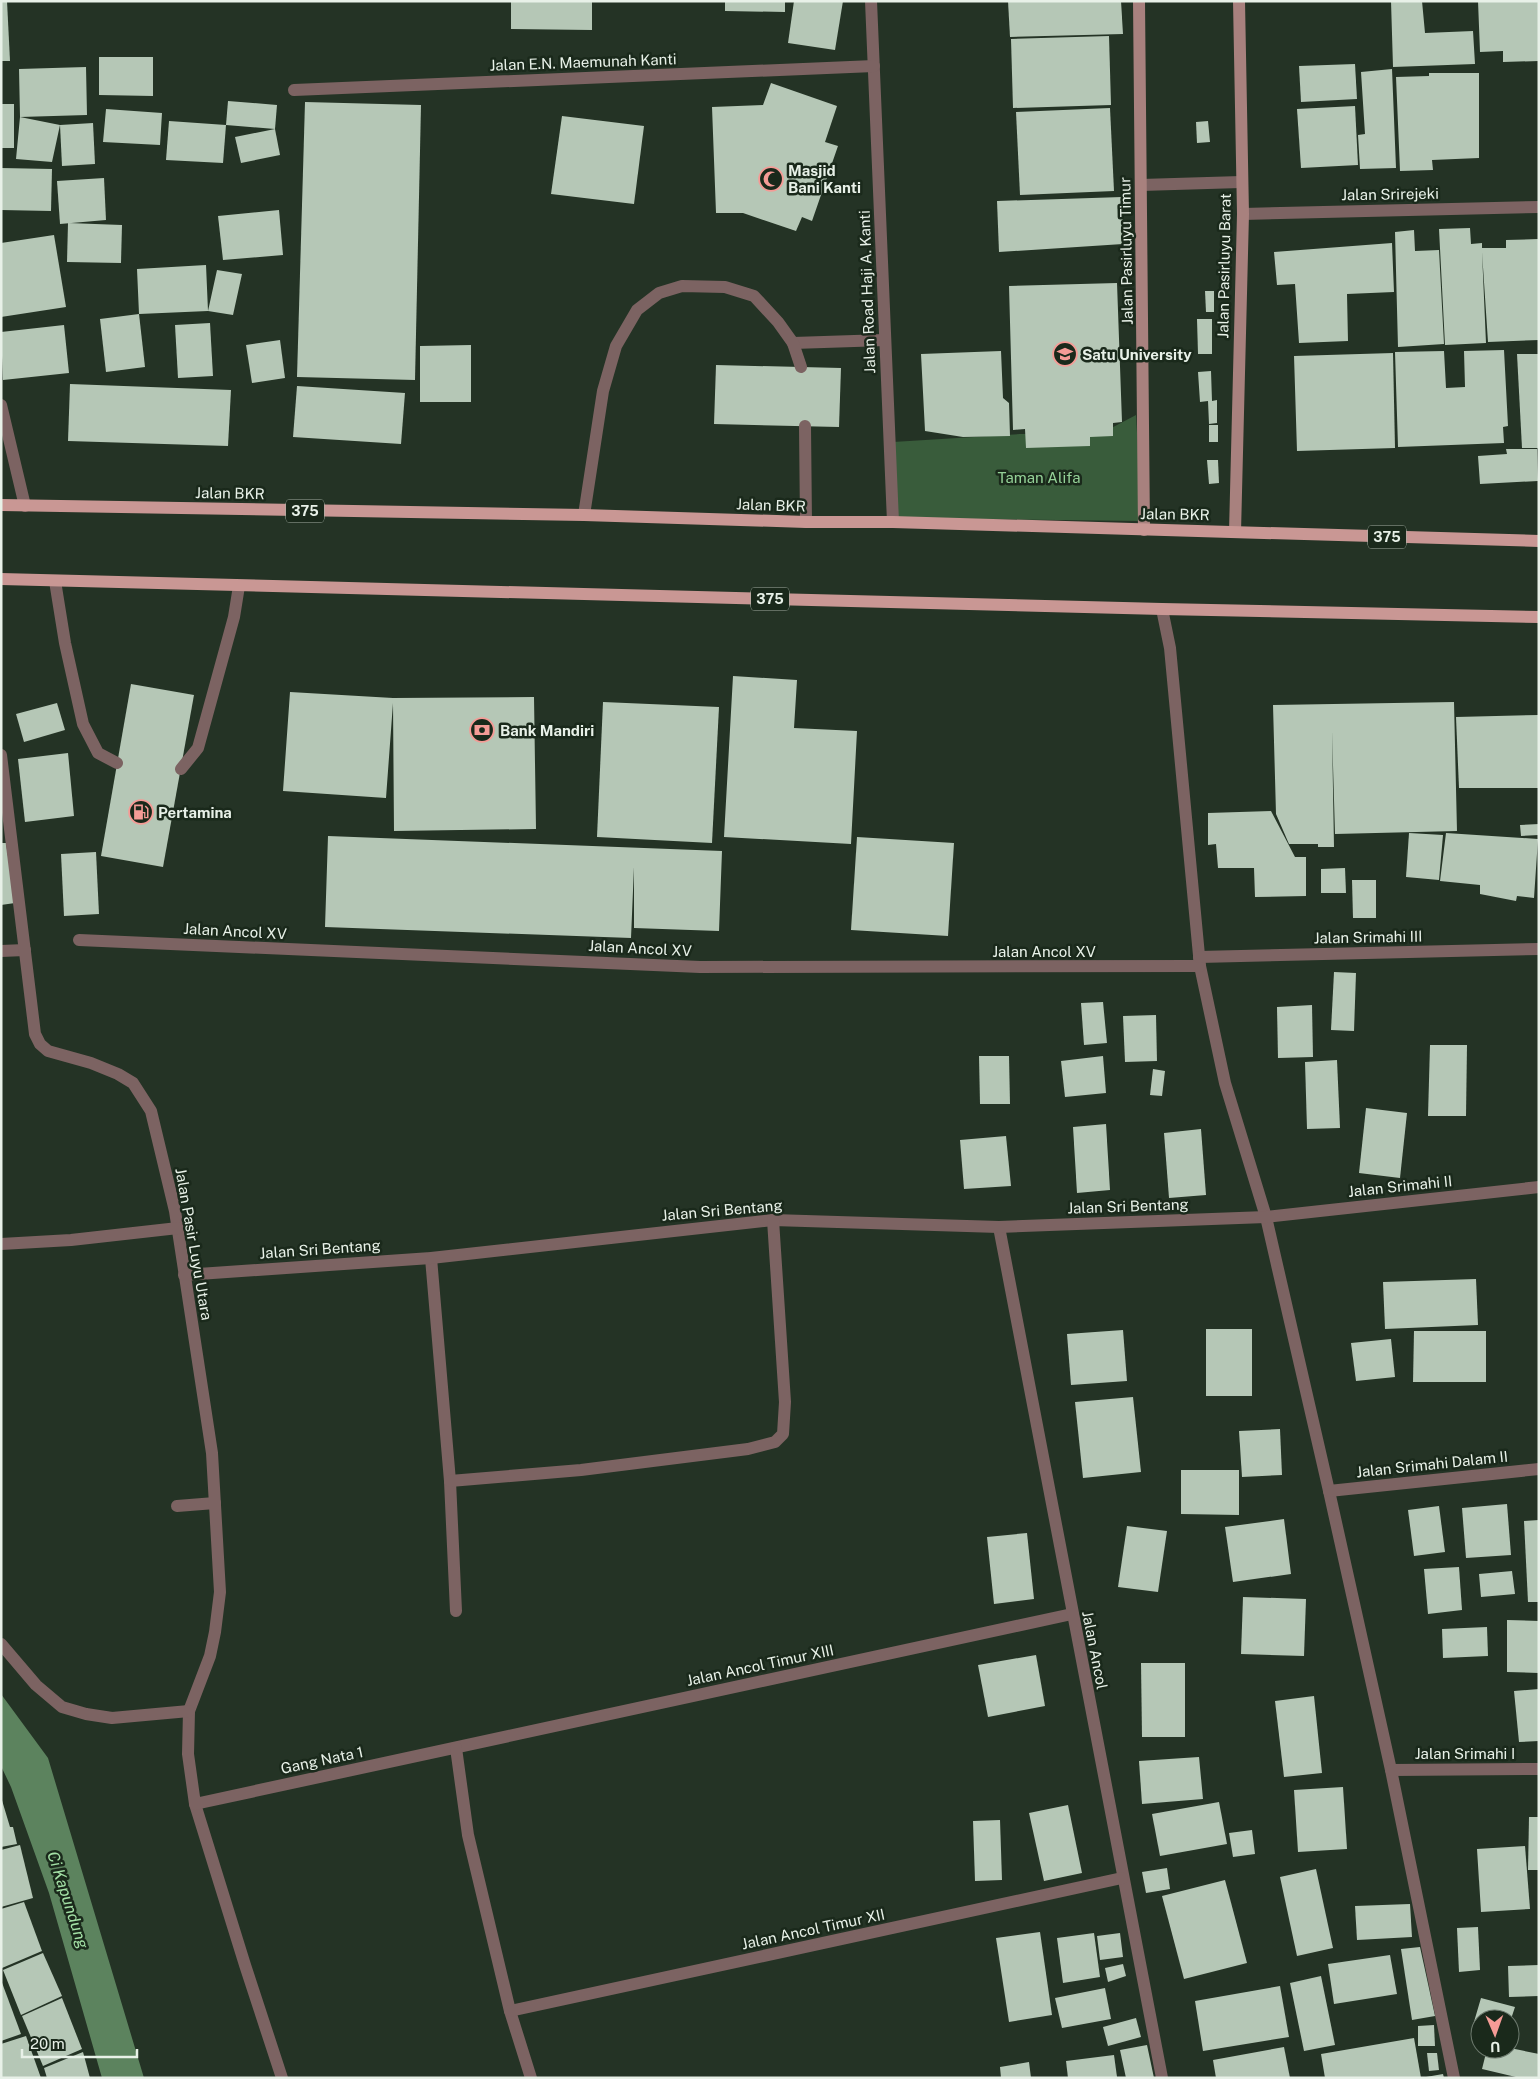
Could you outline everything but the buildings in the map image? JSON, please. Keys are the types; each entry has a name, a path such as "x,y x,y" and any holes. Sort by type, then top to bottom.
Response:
{"main road":[{"name":"Jalan BKR","path":"1,505 584,515 806,522 893,522 1539,541"},
{"name":"375","path":"1,579 1539,617"}],"street":[{"name":"Jalan Road Haji A. Kanti","path":"871,1 893,522"},
{"name":"Jalan Pasirluyu Timur","path":"1139,1 1144,530"},
{"name":"Jalan Pasirluyu Barat","path":"1235,532 1242,214 1239,1"},
{"name":"Jalan E.N. Maemunah Kanti","path":"294,90 874,66"},
{"path":"1141,185 1242,182"},
{"name":"Jalan Srirejeki","path":"1242,214 1539,207"},
{"path":"584,515 603,391 616,346 637,310 659,293 682,286 725,287 754,296 778,322 793,343 801,367"},
{"path":"793,343 885,340"},
{"path":"1,405 25,506"},
{"path":"804,426 806,522"},
{"path":"55,581 65,643 83,724 98,753 117,763"},
{"path":"181,769 198,748 232,625 239,586"},
{"path":"1162,609 1170,648 1200,961 1225,1083 1266,1217 1329,1491 1391,1770 1454,2078"},
{"name":"Jalan Pasir Luyu Utara","path":"1,755 33,1024 40,1044 48,1052 91,1063 118,1074 133,1084 151,1111 178,1228 212,1453 220,1592 213,1645 190,1711 188,1754 195,1804 282,2078"},
{"name":"Jalan Ancol XV","path":"79,940 700,967 1200,961"},
{"name":"Jalan Srimahi III","path":"1200,961 1539,949"},
{"path":"1,951 25,950"},
{"name":"Jalan Srimahi II","path":"1266,1217 1539,1187"},
{"name":"Jalan Sri Bentang","path":"184,1275 431,1258 773,1220 999,1227 1266,1217"},
{"path":"450,1481 581,1470 748,1449 779,1440 783,1434 785,1402 773,1220"},
{"name":"Jalan Ancol","path":"999,1227 1122,1878 1162,2078"},
{"path":"1,1244 71,1240 178,1228"},
{"path":"431,1258 450,1481 456,1611"},
{"name":"Jalan Srimahi Dalam II","path":"1329,1491 1539,1469"},
{"path":"177,1506 215,1504"},
{"name":"Jalan Ancol Timur XIII","path":"456,1748 1072,1614"},
{"path":"1,1644 36,1685 62,1707 86,1714 112,1718 190,1711"},
{"path":"456,1748 468,1835 510,2011 530,2078"},
{"name":"Gang Nata 1","path":"195,1804 456,1748"},
{"name":"Jalan Srimahi I","path":"1391,1770 1539,1769"},
{"name":"Jalan Ancol Timur XII","path":"510,2011 1122,1878"}],"green space":[{"name":"Taman Alifa","path":"1136,415 1142,521 898,518 893,442 1020,434 1100,434"}],"water":[{"name":"Ci Kapundung","path":"1,1694 48,1758 144,2078 102,2078 49,1893 11,1787 1,1766"}],"place":[{"name":"Masjid Bani Kanti","path":"771,179"},
{"name":"Satu University","path":"1065,354"},
{"name":"Bank Mandiri","path":"482,730"},
{"name":"Pertamina","path":"141,812"}]}
